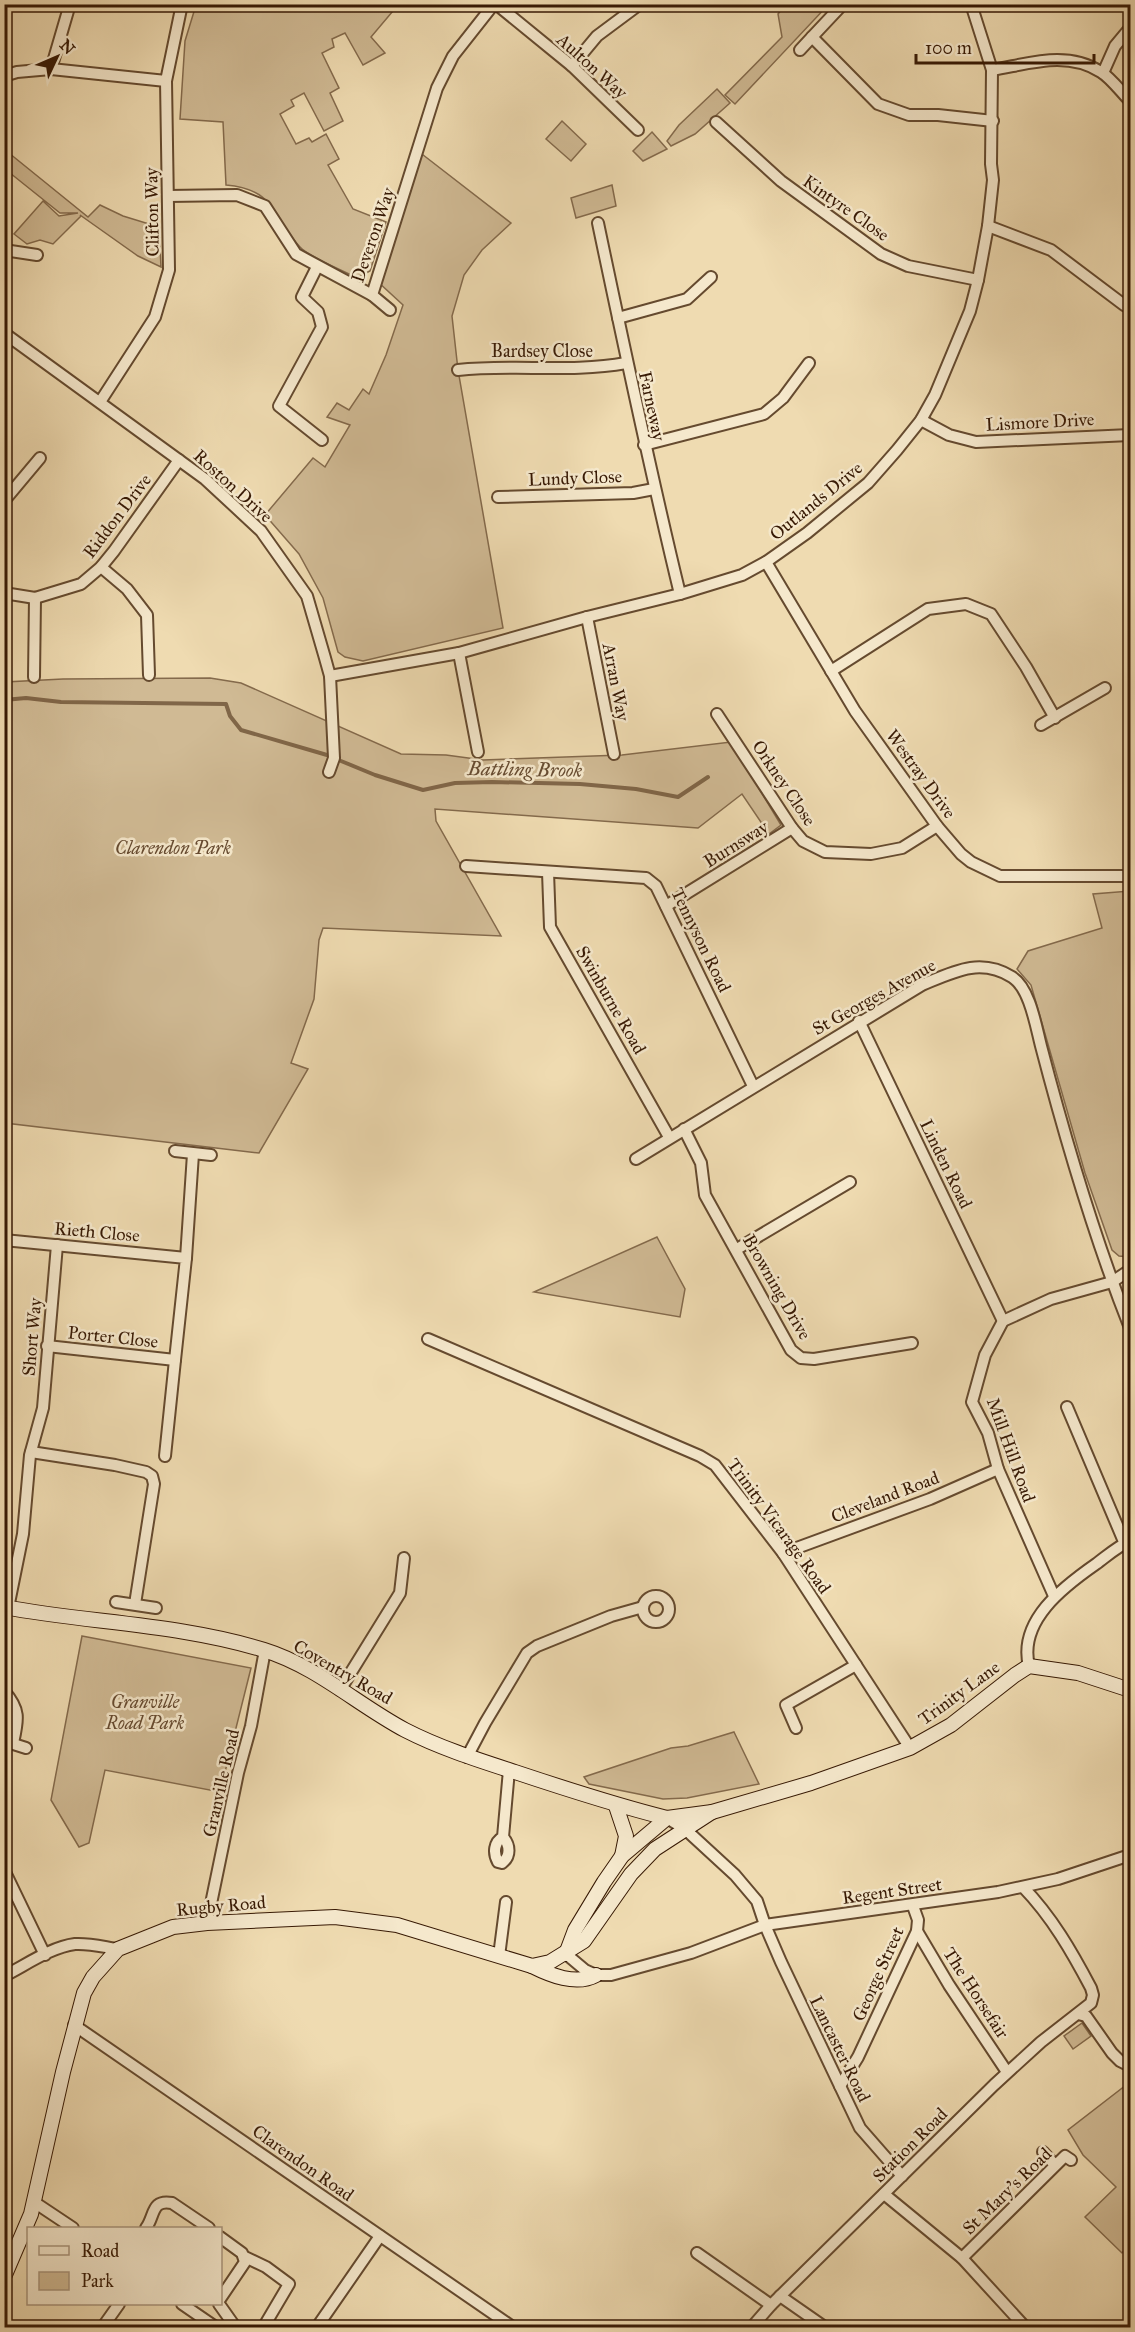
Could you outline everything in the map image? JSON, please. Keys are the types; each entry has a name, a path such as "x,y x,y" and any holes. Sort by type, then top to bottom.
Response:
{"main road":[{"name":"Coventry Road","path":"6,1607 180,1632 265,1650 306,1668 406,1730 467,1757 616,1806 667,1818"},
{"path":"1029,1666 1078,1672 1131,1690"},
{"name":"Trinity Lane","path":"667,1818 712,1812 811,1783 910,1748 951,1725 1029,1666"},
{"path":"616,1806 626,1836 622,1856"},
{"name":"Trinity Lane","path":"566,1954 584,1941 631,1874 655,1849 712,1812"},
{"path":"531,1966 550,1962 566,1954 577,1926 622,1856 667,1818"},
{"name":"Rugby Road","path":"4,2277 22,2237 34,2202 74,2025 84,1994 93,1977 118,1949 173,1927 207,1923 335,1917 397,1925 560,1977 580,1980 596,1975"}],"street":[{"path":"51,69 70,4"},
{"name":"Clifton Way","path":"100,402 155,317 170,264 166,81 182,4"},
{"name":"Aulton Way","path":"495,4 572,66 638,130"},
{"name":"Deveron Way","path":"168,196 237,195 265,206 296,254 372,295 436,88 453,56 495,4"},
{"path":"572,66 597,36 640,4"},
{"path":"800,50 843,4"},
{"name":"Outlands Drive","path":"330,676 459,653 680,594 741,575 766,562 822,522 868,483 921,420 935,395 970,311 978,280 993,180 991,164 992,70 971,4"},
{"path":"1103,73 1114,45 1131,28"},
{"path":"812,37 878,104 909,116 938,115 993,121"},
{"path":"992,70 1055,58 1082,62 1103,73 1131,101"},
{"path":"4,76 17,72 51,69 166,81"},
{"name":"Kintyre Close","path":"716,123 781,181 881,254 908,266 978,280"},
{"name":"Farneway","path":"598,223 644,445 680,594"},
{"path":"988,225 1051,250 1131,308"},
{"path":"4,250 37,255"},
{"path":"317,267 302,297 318,312 322,327 279,406 322,440"},
{"path":"618,318 687,299 711,277"},
{"path":"372,295 390,310"},
{"name":"Roston Drive","path":"4,333 205,479 256,526 294,577 307,596 330,676 334,758 329,772"},
{"name":"Bardsey Close","path":"458,370 489,367 601,368 626,363"},
{"path":"644,445 764,414 783,398 809,363"},
{"name":"Lismore Drive","path":"921,420 949,435 976,442 1131,435"},
{"path":"4,501 40,458"},
{"name":"Riddon Drive","path":"4,594 35,598 81,584 101,567 135,524 179,460"},
{"name":"Lundy Close","path":"498,497 633,493 654,489"},
{"name":"Westray Drive","path":"766,562 855,711 937,826 971,862 1000,876 1131,876"},
{"path":"101,567 127,589 147,615 149,675"},
{"path":"34,677 35,598"},
{"path":"831,671 928,609 966,604 991,614 1055,718"},
{"name":"Arran Way","path":"587,617 614,754"},
{"path":"459,653 478,752"},
{"path":"1041,725 1105,688"},
{"name":"Orkney Close","path":"717,714 792,828 803,841 825,852 871,854 902,848 937,826"},
{"name":"Burnsway","path":"666,906 792,828"},
{"name":"Tennyson Road","path":"466,866 646,878 656,886 753,1086"},
{"name":"Swinburne Road","path":"548,872 550,927 669,1137"},
{"name":"St Georges Avenue","path":"636,1159 922,985 955,971 985,965 1014,977 1028,998 1065,1137 1112,1282 1131,1328"},
{"name":"Linden Road","path":"859,1022 1003,1321"},
{"name":"Browning Drive","path":"684,1129 701,1163 705,1195 737,1249 790,1350 801,1358 814,1359 912,1343"},
{"path":"175,1151 211,1155"},
{"path":"186,1258 193,1154"},
{"path":"737,1249 850,1182"},
{"name":"Rieth Close","path":"4,1240 186,1258"},
{"name":"Short Way","path":"6,1607 24,1534 31,1452 43,1408 57,1245"},
{"name":"Porter Close","path":"165,1456 186,1258"},
{"path":"1003,1321 1052,1299 1112,1282 1131,1270"},
{"name":"Mill Hill Road","path":"1003,1321 985,1355 972,1402 988,1433 998,1469 1053,1596"},
{"name":"Trinity Vicarage Road","path":"428,1339 700,1456 715,1465 783,1553 910,1748"},
{"name":"Porter Close","path":"47,1346 175,1360"},
{"path":"1067,1407 1128,1542"},
{"path":"31,1452 115,1464 146,1472 152,1476 154,1484 135,1604"},
{"name":"Cleveland Road","path":"783,1553 930,1499 998,1469"},
{"name":"Trinity Lane","path":"1029,1666 1026,1648 1029,1639 1053,1596 1128,1542"},
{"path":"340,1690 400,1593 402,1558"},
{"path":"116,1602 156,1608"},
{"path":"467,1757 527,1653 537,1646 611,1616 643,1607"},
{"name":"Granville Road","path":"207,1923 238,1773 251,1726 265,1650"},
{"path":"796,1728 786,1706 856,1665"},
{"path":"4,1690 14,1701 18,1719 9,1742 26,1748"},
{"path":"503,1837 509,1770"},
{"name":"Coventry Road","path":"667,1818 685,1829 743,1884 757,1901 765,1925"},
{"name":"Regent Street","path":"765,1925 913,1906 1023,1887 1081,1873 1131,1855"},
{"path":"4,1870 45,1955"},
{"name":"Station Road","path":"752,2328 771,2305 1007,2072 1090,2003 1092,1992 1054,1922 1023,1887"},
{"path":"499,1956 506,1902"},
{"name":"George Street","path":"840,2086 858,2057 917,1931 918,1920 913,1906"},
{"name":"Rugby Road","path":"596,1975 611,1975 691,1953 765,1925"},
{"name":"Lancaster Road","path":"765,1925 860,2128 902,2176"},
{"name":"The Horsefair","path":"917,1931 1007,2072"},
{"path":"4,1976 61,1947 75,1944 118,1949"},
{"path":"566,1954 585,1970 596,1975"},
{"path":"1078,2014 1086,2016 1120,2061 1131,2066"},
{"name":"Clarendon Road","path":"74,2025 514,2328"},
{"path":"1043,2152 1055,2165"},
{"name":"St Mary's Road","path":"884,2194 962,2258 1065,2156 1071,2160"},
{"path":"34,2202 70,2227"},
{"path":"147,2227 153,2209 165,2202 172,2203 206,2227"},
{"path":"317,2327 380,2236"},
{"path":"222,2239 245,2258 266,2267 289,2284 263,2328"},
{"path":"697,2253 771,2305"},
{"path":"222,2296 243,2267 245,2258"},
{"path":"962,2258 1026,2328"},
{"path":"780,2296 826,2328"},
{"path":"102,2328 118,2305"},
{"path":"183,2305 217,2328"},
{"path":"216,2306 236,2328"}],"green space":[{"path":"196,5 398,5 371,37 385,53 363,65 345,33 332,39 334,47 322,53 339,88 330,93 343,121 324,131 304,93 291,100 294,106 280,114 296,144 309,138 312,142 326,134 339,159 328,165 353,209 386,222 370,271 357,278 304,251 264,199 255,192 226,185 223,122 180,119 185,41"},
{"path":"785,5 828,5 735,104 725,95 782,37 778,14"},
{"path":"717,89 730,103 695,134 671,146 667,141 679,125"},
{"path":"562,121 586,144 571,161 546,139"},
{"path":"652,132 667,149 643,161 633,151"},
{"path":"4,149 88,217 100,205 123,216 159,227 161,267 138,256 80,215 53,244 40,240 27,244 14,234 43,201 59,216 78,213 60,213 5,169"},
{"path":"418,151 511,223 482,250 464,275 452,316 458,370 503,628 363,661 345,657 338,652 323,598 299,554 265,515 313,458 325,467 350,425 327,417 337,403 349,410 363,389 369,394 386,355 403,305 377,281"},
{"path":"612,185 616,206 576,218 571,198"},
{"name":"Clarendon Park","path":"210,678 241,683 401,754 446,755 483,760 622,755 731,742 781,825 769,834 742,794 698,828 435,809 436,821 501,936 323,928 319,940 314,999 291,1063 308,1069 259,1153 5,1123 5,682 63,679"},
{"path":"1130,891 1129,1257 1119,1256 1112,1250 1085,1173 1031,985 1017,969 1028,951 1102,928 1093,894"},
{"path":"657,1237 685,1289 680,1317 534,1292"},
{"name":"Granville Road Park","path":"82,1636 251,1668 220,1792 105,1770 89,1843 79,1847 51,1800"},
{"path":"734,1732 759,1784 687,1798 663,1799 589,1784 584,1777 671,1748 688,1746"},
{"path":"1082,2023 1091,2036 1073,2049 1064,2036"},
{"path":"1130,2082 1130,2244 1122,2253 1085,2217 1116,2187 1083,2155 1068,2130"}],"waterway":[{"name":"Battling Brook","path":"4,700 26,698 61,702 226,704 230,716 241,730 327,755"},
{"name":"Battling Brook","path":"341,761 375,775 423,790 455,783 580,784 636,789 678,797 708,777"}]}
